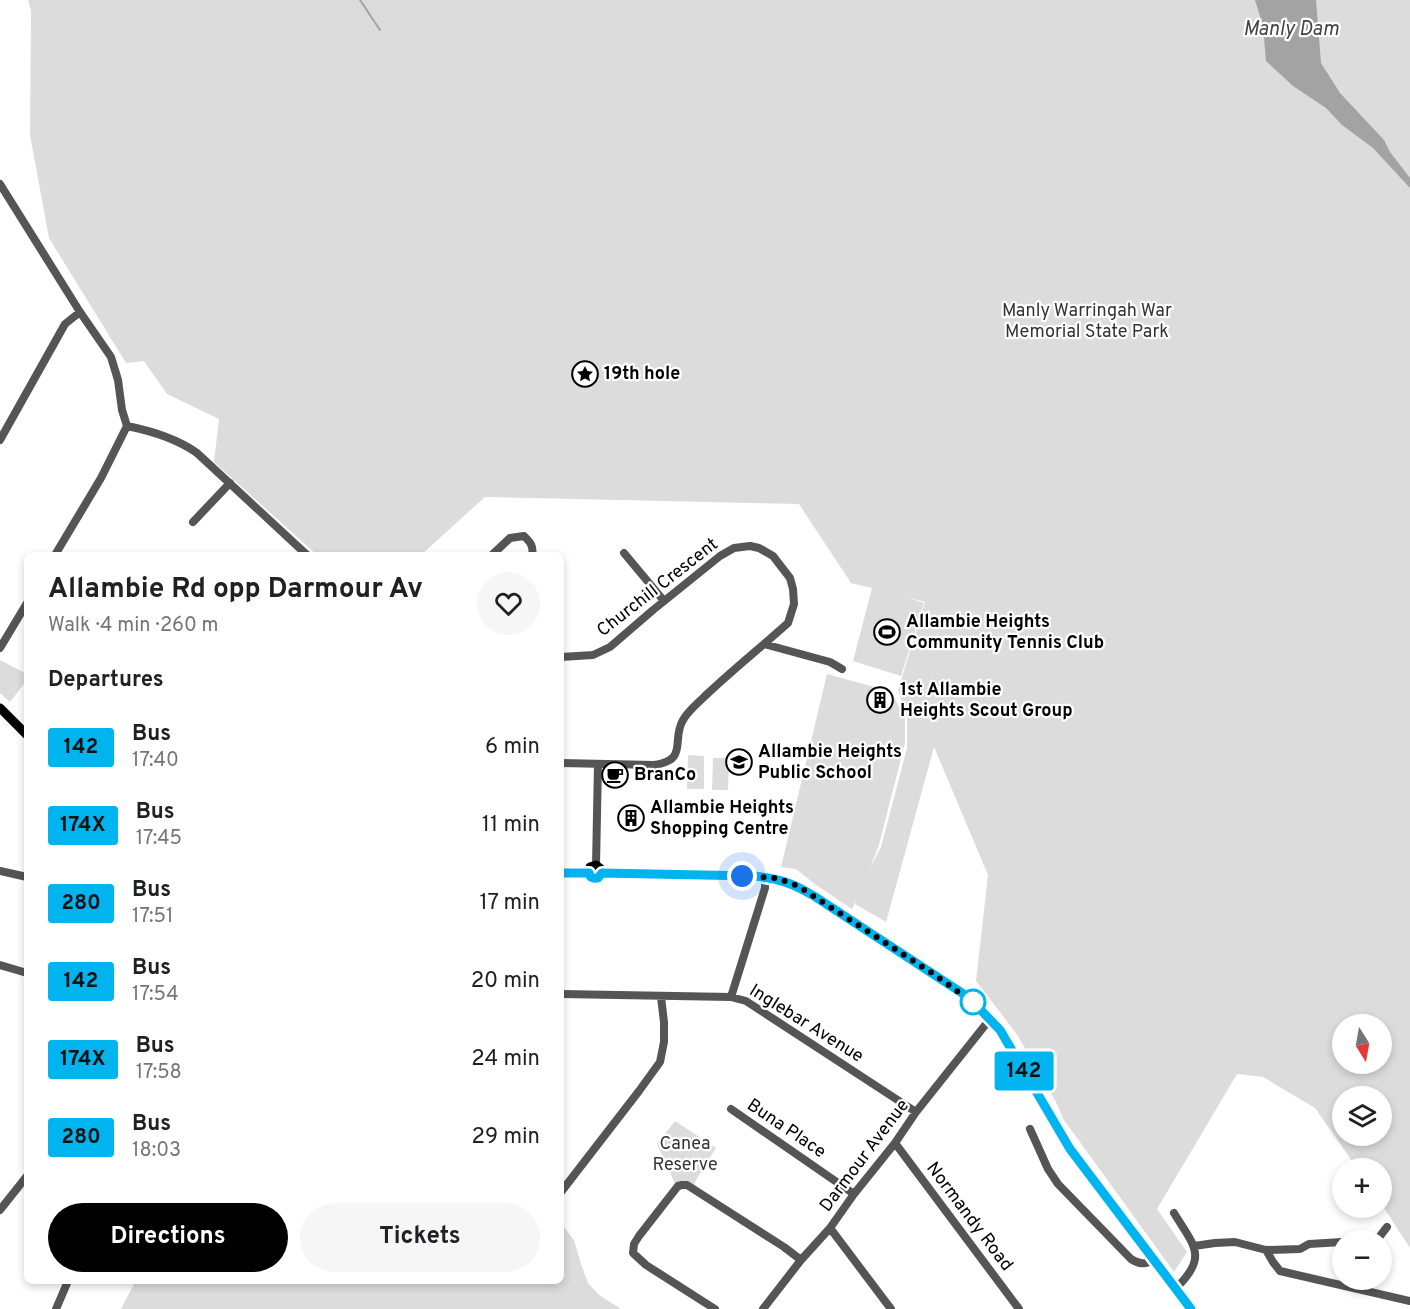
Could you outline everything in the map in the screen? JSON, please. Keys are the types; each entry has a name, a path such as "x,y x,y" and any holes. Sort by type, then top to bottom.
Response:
{"main road":[{"path":"0,708 24,732"},
{"path":"564,873 595,870 765,877 785,881 814,896 962,993 990,1019 1008,1042 1070,1149 1190,1309"}],"street":[{"path":"0,184 111,357 127,426 101,478 57,552"},
{"path":"0,440 65,324 81,312"},
{"path":"127,426 149,430 186,445 304,552"},
{"path":"193,522 230,483"},
{"path":"495,552 510,538 524,536 531,543 533,552"},
{"name":"Churchill Crescent","path":"564,657 593,655 610,647 720,556 734,548 750,546 759,548 773,556 790,578 794,604 788,623 690,711 682,721 675,756 667,764 598,764"},
{"path":"624,553 664,601"},
{"path":"0,648 24,608"},
{"path":"764,644 830,662 842,669"},
{"path":"564,763 598,764 595,870"},
{"path":"0,871 24,876"},
{"path":"731,997 765,888 765,877"},
{"path":"0,965 24,972"},
{"name":"Inglebar Avenue","path":"564,994 731,997 746,1001 916,1112"},
{"path":"564,1188 660,1062 664,1042 661,996"},
{"name":"Darmour Avenue","path":"763,1309 801,1260 830,1228 916,1112 990,1019"},
{"name":"Buna Place","path":"731,1110 854,1194"},
{"path":"1030,1129 1048,1170 1058,1184 1131,1259 1137,1263 1146,1264 1154,1260"},
{"name":"Normandy Road","path":"895,1143 1019,1309"},
{"path":"0,1210 24,1180"},
{"path":"715,1309 646,1265 633,1252 634,1244 639,1236 678,1186 687,1185 801,1260"},
{"path":"1174,1213 1194,1246 1196,1256 1194,1267 1175,1289"},
{"path":"830,1228 891,1309"},
{"path":"1194,1246 1235,1242 1266,1250 1300,1250 1309,1244 1332,1243"},
{"path":"1266,1250 1280,1271 1410,1301"},
{"path":"56,1309 67,1284"}],"green space":[{"name":"Manly Warringah War Memorial State Park","path":"28,0 1410,0 1410,1248 1390,1218 1392,1158 1350,1158 1342,1146 1392,1146 1392,1086 1332,1086 1332,1132 1315,1108 1263,1077 1237,1074 1157,1209 1187,1252 1174,1272 1064,1120 1016,1033 976,981 988,875 934,747 886,922 855,904 856,900 852,909 796,869 781,867 827,674 889,691 905,718 905,743 879,845 870,868 881,847 907,748 907,718 898,690 925,602 906,597 924,603 901,676 853,661 872,588 851,583 799,504 485,497 424,552 314,552 214,462 219,419 167,394 144,361 126,363 49,238 30,135 31,11"},
{"path":"0,660 24,672 24,684 10,702 0,693"},
{"path":"688,755 704,756 704,789 687,789"},
{"path":"713,758 729,758 728,790 712,790"},
{"name":"Canea Reserve","path":"675,1121 716,1148 694,1185 689,1182 676,1186 657,1144"},
{"path":"564,1227 574,1240 588,1283 599,1295 621,1309 121,1309 134,1284 564,1284"}],"water":[{"name":"Manly Dam","path":"1255,0 1316,0 1321,63 1340,93 1384,140 1390,152 1410,178 1410,188 1373,148 1342,125 1326,108 1293,86 1266,61 1263,26"}],"waterway":[{"path":"360,0 380,30"}],"bus line":[{"name":"142","path":"564,873 589,873 594,878 598,878 602,873 753,876 785,881 814,896 962,993 1000,1030 1070,1149 1191,1309"}],"place":[{"name":"19th hole","path":"585,374"},
{"name":"Allambie Heights Community Tennis Club","path":"887,632"},
{"name":"1st Allambie Heights Scout Group","path":"880,700"},
{"name":"Allambie Heights Public School","path":"739,762"},
{"name":"BranCo","path":"615,775"},
{"name":"Allambie Heights Shopping Centre","path":"631,818"}],"route":[{"path":"742,876 776,878 798,886 935,975 975,1004 973,1002"}]}
